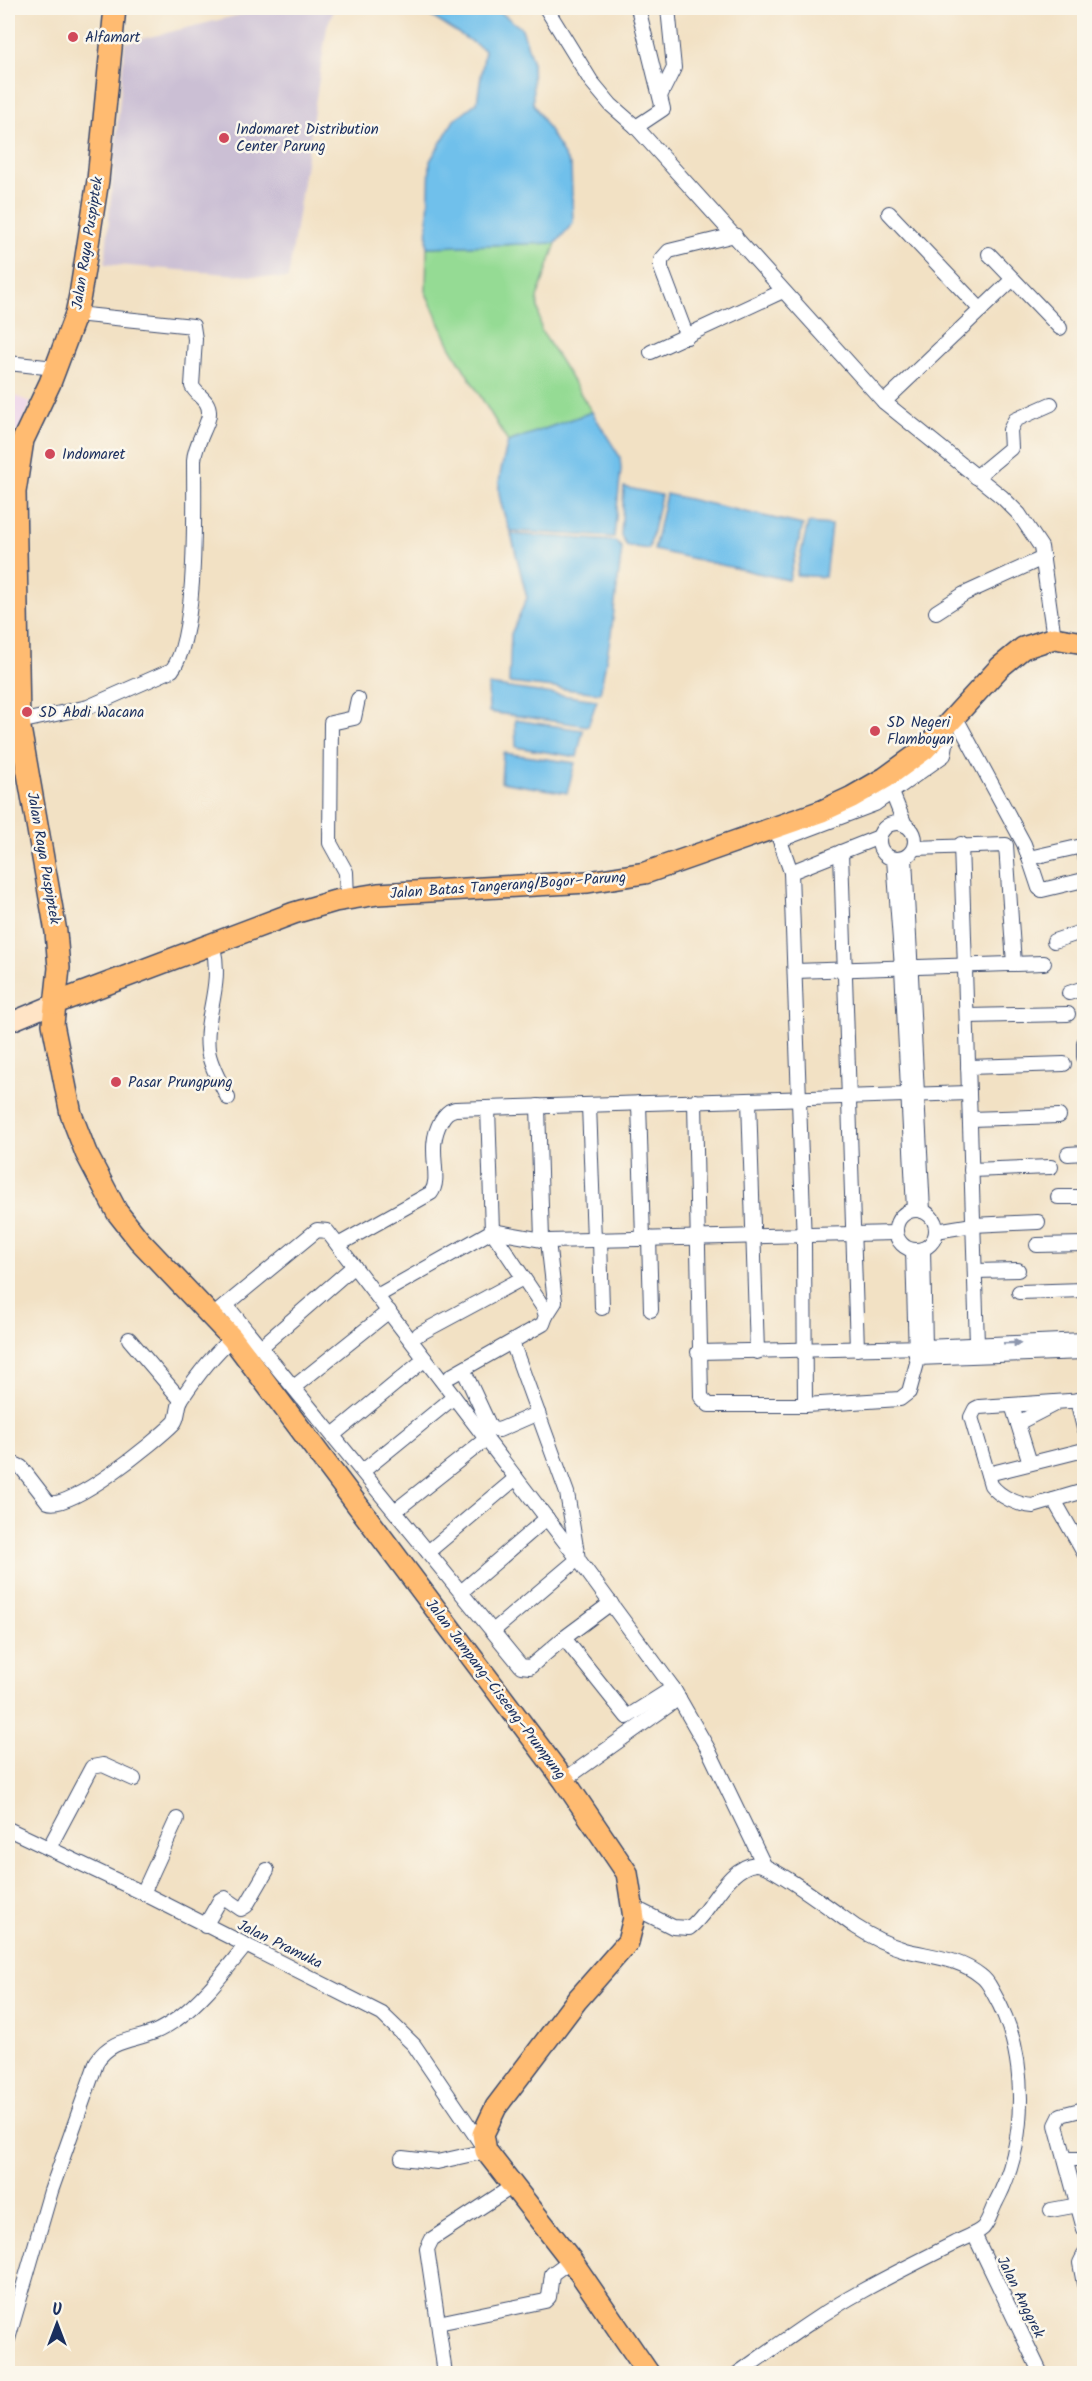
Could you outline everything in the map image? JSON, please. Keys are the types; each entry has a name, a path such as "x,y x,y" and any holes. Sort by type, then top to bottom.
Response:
{"main road":[{"name":"Jalan Raya Puspiptek","path":"56,1004 59,968 56,932 19,722 15,492 17,465 23,440 76,314 98,180 115,8"},
{"name":"Jalan Batas Tangerang/Bogor–Parung","path":"56,1004 213,946 294,913 347,899 378,894 626,878 777,834 822,811 870,797 890,786 1009,658 1032,643 1054,638 1084,643"},
{"path":"8,1023 56,1004"},
{"name":"Jalan Jampang–Ciseeng–Prumpung","path":"56,1004 53,1024 65,1091 86,1153 117,1212 138,1239 220,1310 232,1338 564,1780 627,1873 634,1918 628,1942 577,2000 491,2115 483,2134 486,2151"},
{"path":"486,2151 571,2259 649,2373"}],"street":[{"path":"546,8 591,81 611,105 636,127 884,402 1019,514 1041,547 1054,638"},
{"path":"636,127 663,109 638,8"},
{"path":"661,94 674,68 668,8"},
{"path":"888,213 981,310"},
{"path":"687,337 661,268 662,260 669,251 735,235"},
{"path":"989,254 1060,328"},
{"path":"884,402 1013,279"},
{"path":"651,352 783,291"},
{"path":"19,722 88,707 172,670 179,657 188,618 196,488 195,450 209,413 206,402 192,386 195,339 193,326 76,314"},
{"path":"8,363 55,368"},
{"path":"976,477 1011,448 1011,426 1015,420 1051,404"},
{"path":"936,612 964,594 1043,558"},
{"path":"347,899 346,872 330,843 331,723 354,718 358,699"},
{"path":"955,716 1024,844 1039,888 1042,890 1084,880"},
{"path":"890,786 904,825 914,834 904,855 918,1211"},
{"path":"870,797 882,833 882,851 904,855 961,844 1006,845 1014,964"},
{"path":"791,872 882,833 894,824 904,825"},
{"path":"777,834 791,872 804,1233 805,1405"},
{"path":"961,844 977,1344"},
{"path":"1029,858 1084,849"},
{"path":"841,852 857,1349"},
{"path":"1054,941 1084,932"},
{"path":"213,946 217,961 217,987 208,1049 228,1098"},
{"path":"795,971 1044,963"},
{"path":"1069,993 1084,988"},
{"path":"967,1016 1068,1014"},
{"path":"1084,1043 1084,1057"},
{"path":"968,1067 1064,1064"},
{"path":"338,1245 431,1193 436,1184 432,1147 434,1133 445,1114 455,1109 969,1093"},
{"path":"749,1100 757,1352"},
{"path":"695,1101 699,1237 698,1352 701,1397 709,1405 805,1405 900,1399 909,1392 920,1354 918,1250"},
{"path":"639,1103 651,1310"},
{"path":"589,1105 602,1308"},
{"path":"538,1106 545,1240 555,1302 543,1324 457,1374 491,1429 498,1430 538,1413"},
{"path":"488,1108 492,1231 543,1307 546,1316"},
{"path":"970,1119 1059,1116"},
{"path":"1068,1154 1084,1153"},
{"path":"972,1170 1051,1167"},
{"path":"1058,1197 1084,1197"},
{"path":"918,1211 935,1222 936,1231 935,1238 918,1250 905,1247 896,1233 900,1218 918,1211"},
{"path":"936,1231 973,1225 1038,1222"},
{"path":"612,1603 564,1638 530,1667 525,1668 261,1347 220,1310 317,1230 327,1231 612,1603 676,1693 708,1749 764,1865"},
{"path":"377,1296 492,1231 545,1240 853,1232 896,1233"},
{"path":"1036,1245 1084,1244"},
{"path":"261,1347 354,1266"},
{"path":"975,1271 1018,1270"},
{"path":"418,1334 523,1278"},
{"path":"1019,1292 1084,1290"},
{"path":"294,1387 388,1311"},
{"path":"8,1461 21,1467 48,1502 59,1504 103,1479 176,1421 181,1400 222,1347 232,1338"},
{"path":"129,1339 181,1400"},
{"path":"920,1354 977,1344 1084,1340"},
{"path":"512,1342 567,1493 578,1559"},
{"path":"698,1352 857,1349 920,1354 1084,1352"},
{"path":"333,1435 425,1359"},
{"path":"363,1471 454,1397"},
{"path":"1084,1428 1081,1400 979,1407 972,1413 988,1474 996,1492 1026,1506 1084,1491"},
{"path":"1018,1423 1060,1402"},
{"path":"1012,1405 1030,1463"},
{"path":"395,1511 486,1439"},
{"path":"988,1474 1084,1450"},
{"path":"428,1552 516,1478"},
{"path":"1054,1500 1081,1537 1084,1553"},
{"path":"461,1592 547,1518"},
{"path":"493,1631 578,1559"},
{"path":"564,1638 627,1717 676,1693"},
{"path":"564,1780 676,1693"},
{"path":"49,1848 92,1767 103,1765 134,1779"},
{"path":"143,1893 177,1819"},
{"name":"Jalan Pramuka","path":"8,1829 143,1893 382,2014 414,2045 486,2151"},
{"path":"633,1907 673,1927 689,1928 706,1913 721,1888 732,1877 753,1865 764,1865 821,1899 857,1928 879,1940 902,1949 953,1960 980,1974 988,1982 1003,2008 1012,2033 1018,2070 1017,2133 1004,2190 989,2220 974,2234 850,2298 737,2373"},
{"path":"205,1926 220,1900 225,1898 242,1909 246,1906 267,1870"},
{"path":"8,2339 51,2191 102,2052 113,2045 157,2032 176,2020 201,2000 246,1945"},
{"path":"1084,2109 1061,2115 1056,2125 1082,2205 1084,2229"},
{"path":"402,2158 437,2162 486,2151"},
{"path":"1067,2159 1084,2159"},
{"path":"445,2373 427,2248 432,2239 513,2186"},
{"path":"1052,2210 1082,2205"},
{"name":"Jalan Anggrek","path":"974,2234 1041,2373"},
{"path":"1084,2255 1080,2263 1084,2284"},
{"path":"438,2323 545,2301 549,2297 552,2274 571,2259"}],"shaded area":[{"path":"268,8 334,8 327,27 288,279 105,264 125,43"},
{"path":"8,392 31,403 11,448 10,507 8,507"}],"green space":[{"path":"556,243 537,298 541,330 592,412 508,442 450,346 426,293 427,247"}],"water":[{"path":"427,8 495,8 522,29 532,60 533,103 571,167 573,223 556,243 427,247 430,161 454,120 477,102 485,50 424,12"},
{"path":"592,412 620,457 621,469 614,537 510,531 499,496 501,468 508,442"},
{"path":"624,487 661,495 649,549 627,546 621,536"},
{"path":"666,494 803,525 789,580 654,550"},
{"path":"808,523 831,525 825,577 796,575"},
{"path":"511,534 615,541 622,548 611,634 600,693 509,683 511,634 527,598"},
{"path":"488,685 597,700 588,726 489,712"},
{"path":"515,720 583,730 577,757 516,747"},
{"path":"503,753 575,763 567,793 501,782"}],"place":[{"name":"Alfamart","path":"73,37"},
{"name":"Indomaret Distribution Center Parung","path":"224,138"},
{"name":"Indomaret","path":"50,454"},
{"name":"SD Abdi Wacana","path":"27,712"},
{"name":"SD Negeri Flamboyan","path":"875,731"},
{"name":"Pasar Prungpung","path":"116,1082"}]}
